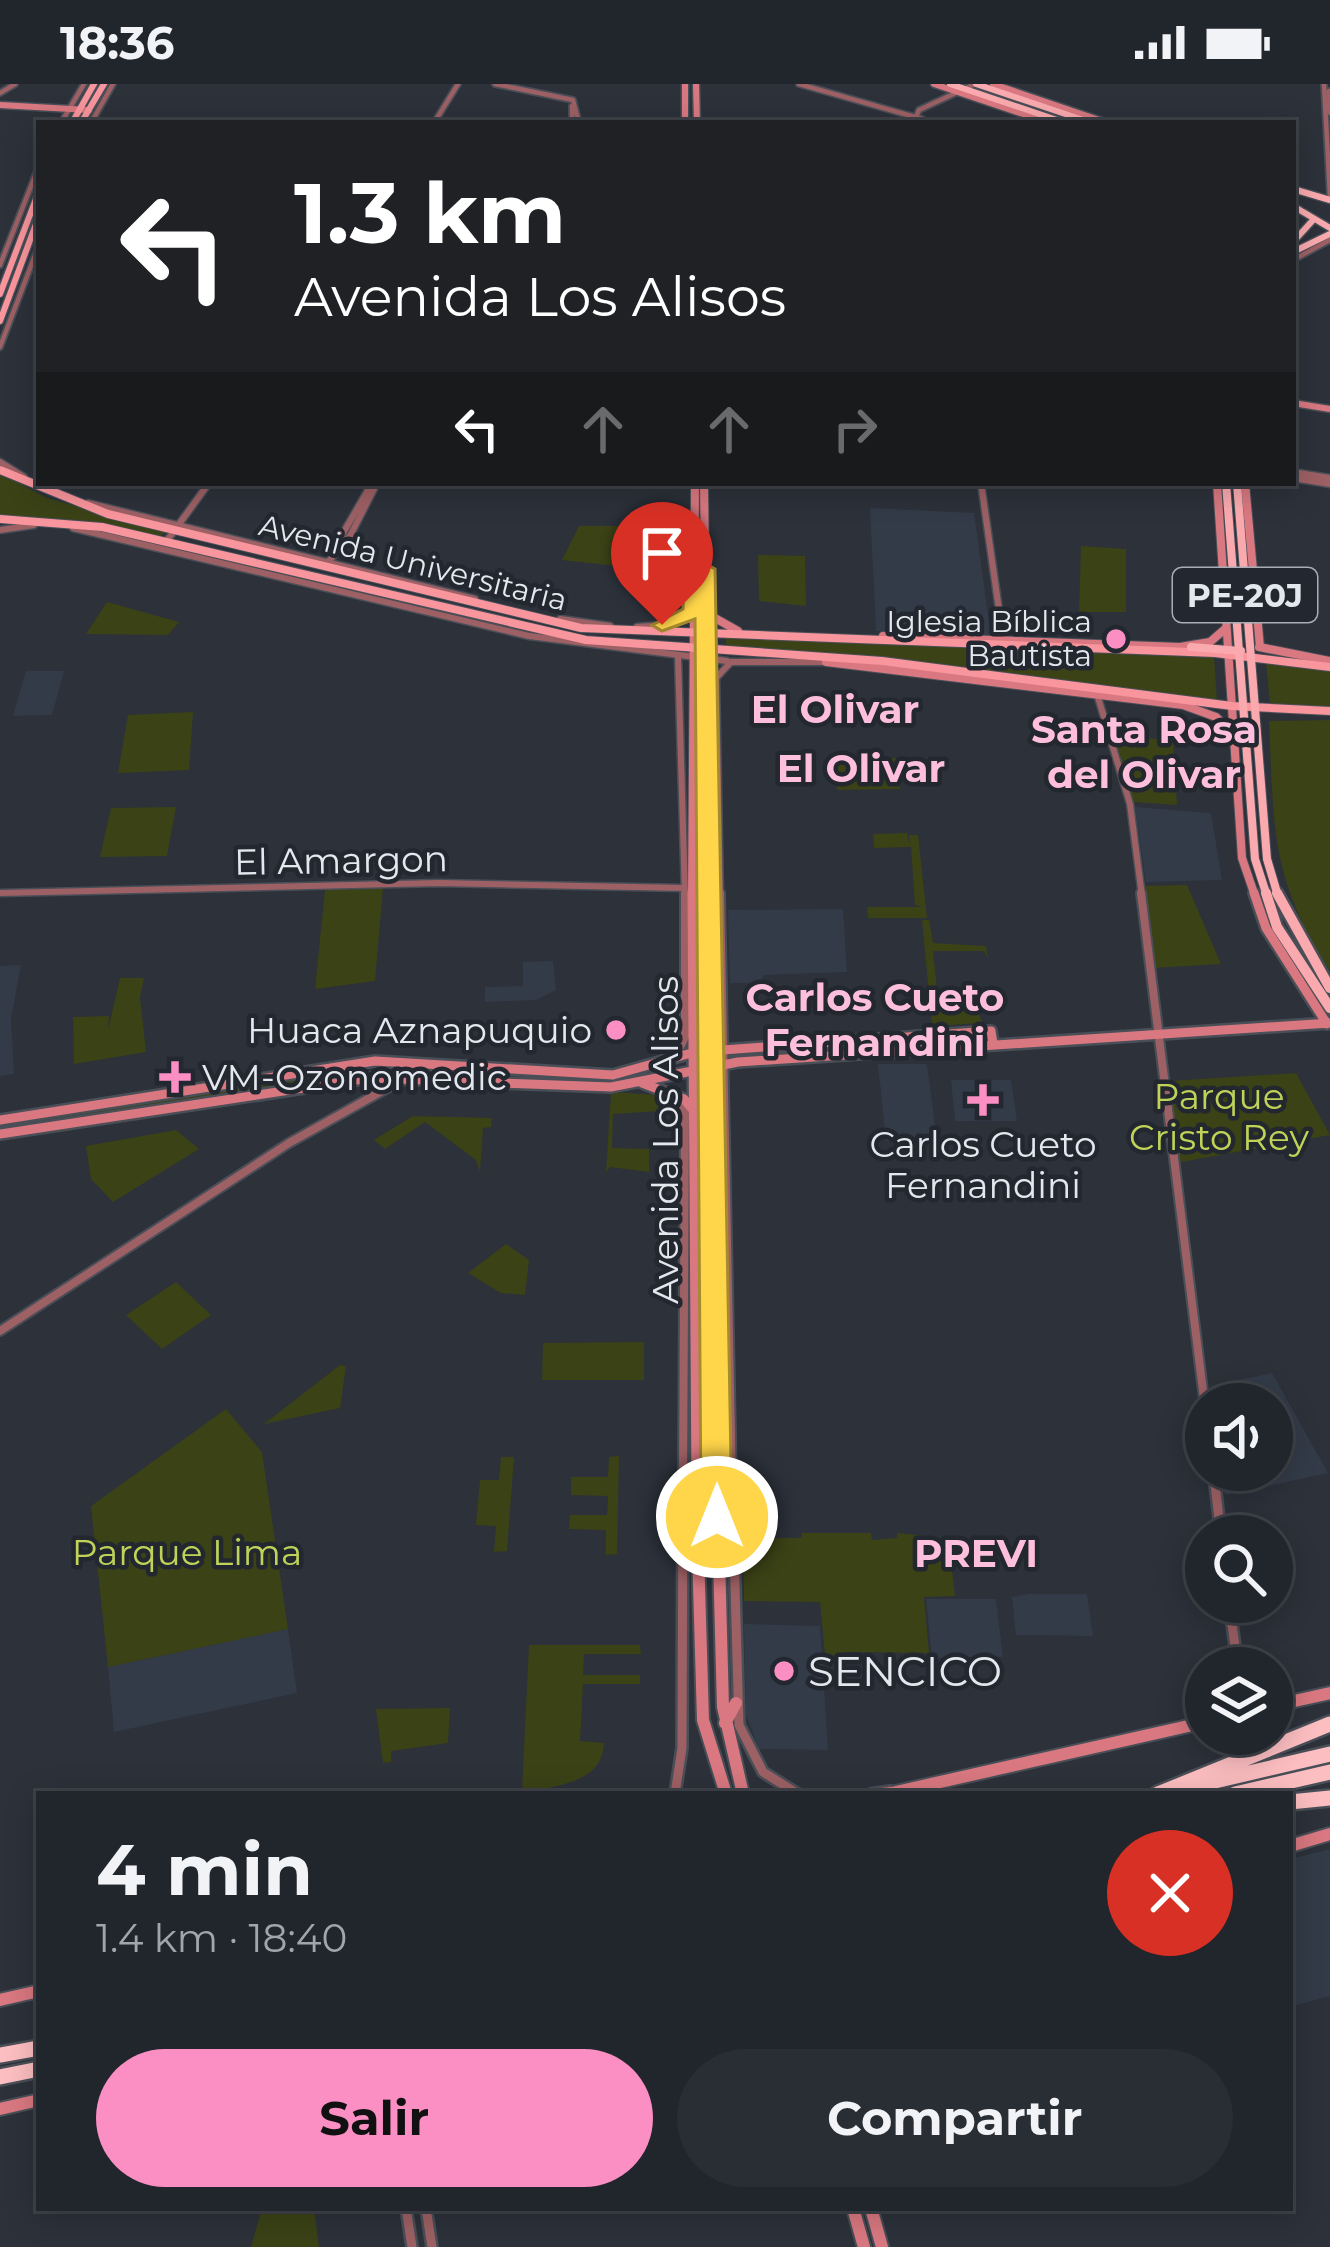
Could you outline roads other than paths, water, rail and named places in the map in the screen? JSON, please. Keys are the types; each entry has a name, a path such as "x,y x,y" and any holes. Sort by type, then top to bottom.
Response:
{"highway":[{"path":"950,84 1084,120"},
{"path":"969,88 1058,120"},
{"path":"1053,109 1070,110"},
{"path":"1296,190 1330,199"},
{"path":"1296,238 1313,218 1312,208 1330,199"},
{"path":"1296,208 1330,234 1296,254"},
{"name":"PE-20J","path":"1226,486 1252,835 1262,891 1287,946 1330,1008"},
{"name":"PE-20J","path":"1241,486 1253,634 1241,651"},
{"path":"1191,647 1241,651"},
{"name":"PE-20J","path":"1242,707 1275,891 1330,988"},
{"path":"1165,1791 1330,1724"},
{"path":"1171,1791 1330,1754"},
{"path":"1248,1791 1330,1772"},
{"path":"1293,1802 1330,1798"},
{"path":"0,2055 36,2049"},
{"path":"0,2077 36,2070"}],"main road":[{"path":"82,116 94,84"},
{"path":"82,116 104,84"},
{"path":"685,84 685,120"},
{"path":"696,84 697,120"},
{"path":"934,84 969,88 1044,120"},
{"path":"993,84 1099,120"},
{"path":"0,106 82,116"},
{"path":"25,202 36,195"},
{"path":"2,326 5,290 36,200"},
{"path":"5,290 36,223"},
{"path":"1296,400 1330,406"},
{"name":"Avenida Universitaria","path":"0,466 36,484"},
{"name":"Avenida Universitaria","path":"40,486 79,505 550,622 690,635 738,631 1241,651 1330,664"},
{"name":"Avenida Los Alisos","path":"695,486 708,656 718,1050 717,1518 725,1723 742,1791"},
{"name":"Avenida Los Alisos","path":"704,486 690,635 697,1654 703,1720 725,1791"},
{"path":"1216,486 1226,629 1241,651"},
{"name":"Avenida Universitaria","path":"0,519 87,525 350,585 500,626 633,649 708,656 811,656 1242,707 1330,711"},
{"path":"350,585 368,597"},
{"path":"705,612 738,631"},
{"name":"Avenida Universitaria","path":"1083,647 1191,647 1210,642 1226,629"},
{"name":"Avenida Universitaria","path":"707,633 802,640 1003,643"},
{"path":"802,640 827,635"},
{"path":"811,656 826,662"},
{"name":"Avenida Universitaria","path":"826,662 1096,690 1194,707 1216,716 1234,734"},
{"path":"1242,707 1234,734 1248,883 1276,946 1329,1025"},
{"path":"0,1120 375,1061 613,1075 718,1050 792,1053 1329,1025"},
{"path":"0,1134 327,1083 412,1077 611,1087 696,1067 792,1053 991,1031 993,1044"},
{"path":"640,1083 674,1094 695,1116"},
{"path":"1293,1701 1330,1693"},
{"path":"725,1723 736,1703"},
{"path":"896,1791 1185,1727"},
{"path":"1293,1845 1330,1834"},
{"path":"0,1997 36,1991"},
{"path":"0,2109 36,2101"},
{"path":"855,2211 864,2247"},
{"path":"872,2211 882,2247"}],"street":[{"path":"2,88 15,84"},
{"path":"82,116 84,84"},
{"path":"82,116 113,84"},
{"path":"436,120 458,84"},
{"path":"495,84 550,94 574,109 576,120"},
{"path":"802,84 919,119 969,88"},
{"path":"1327,84 1330,113"},
{"path":"1327,84 1330,199"},
{"path":"0,264 36,174"},
{"path":"0,347 2,326 36,251"},
{"path":"1296,475 1330,481"},
{"path":"166,542 207,486"},
{"path":"326,561 350,536 374,486"},
{"path":"981,486 1003,643"},
{"name":"Avenida Universitaria","path":"0,530 24,523 88,530 500,626"},
{"name":"Avenida Universitaria","path":"180,529 550,618 643,630 693,612"},
{"name":"Avenida Universitaria","path":"633,649 678,658 690,654"},
{"name":"Avenida Universitaria","path":"708,656 730,662 826,662"},
{"name":"Avenida Los Alisos","path":"650,1068 681,1052 684,1044 678,658"},
{"name":"Avenida Los Alisos","path":"718,1050 716,683 721,668 730,662"},
{"path":"1096,690 1130,804 1202,1383"},
{"name":"El Amargon","path":"0,893 439,883 684,888"},
{"name":"Avenida Los Alisos","path":"718,1065 736,1703 742,1740 768,1776 793,1791"},
{"path":"0,1331 289,1143 412,1077"},
{"name":"Avenida Los Alisos","path":"674,1094 685,1110 682,1748 675,1791"},
{"path":"406,2211 412,2247"},
{"path":"426,2211 432,2247"}],"place":[{"name":"Iglesia Bíblica Bautista","path":"1116,639"},
{"name":"Huaca Aznapuquio","path":"616,1030"},
{"name":"VM-Ozonomedic","path":"175,1077"},
{"name":"Carlos Cueto Fernandini","path":"983,1100"},
{"name":"SENCICO","path":"784,1671"}],"district":[{"name":"El Olivar","path":"835,709"},
{"name":"Santa Rosa del Olivar","path":"1144,752"},
{"name":"El Olivar","path":"861,768"},
{"name":"Carlos Cueto Fernandini","path":"875,1020"},
{"name":"PREVI","path":"976,1553"}],"park label":[{"name":"Parque Cristo Rey","path":"1219,1116"},
{"name":"Parque Lima","path":"187,1552"}]}
